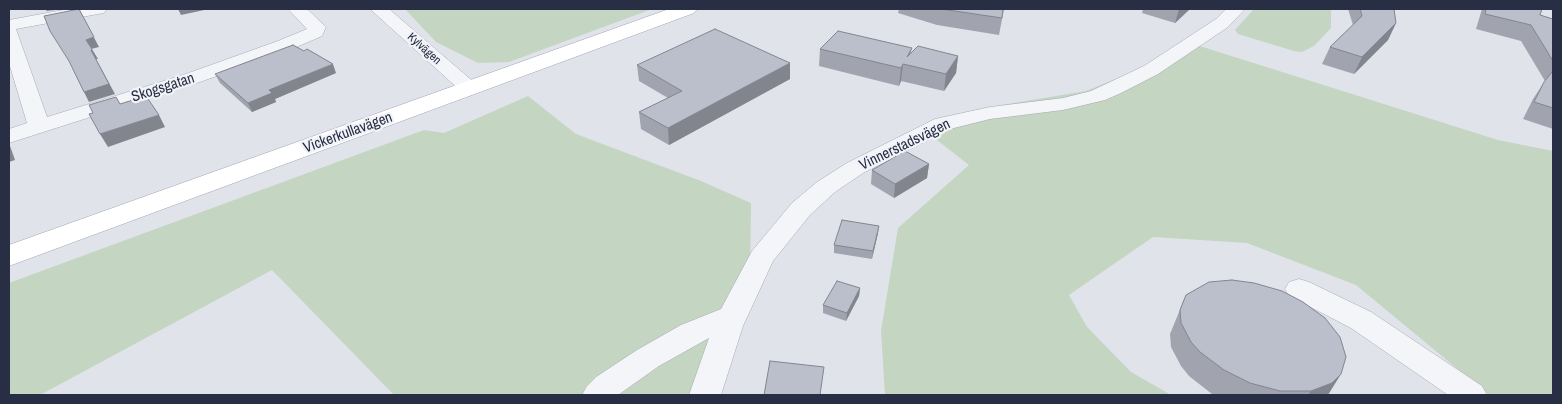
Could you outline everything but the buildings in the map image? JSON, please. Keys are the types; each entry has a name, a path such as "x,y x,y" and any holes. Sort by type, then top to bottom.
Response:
{"main road":[{"name":"Vickerkullavägen","path":"9,256 687,9"}],"street":[{"path":"9,20 14,9"},
{"path":"9,25 98,9"},
{"name":"Skogsgatan","path":"9,136 190,80 315,32 317,27 297,9"},
{"name":"Kylvägen","path":"379,9 469,88"},
{"name":"Vinnerstadsvägen","path":"705,395 732,316 762,257 801,208 826,187 855,168 924,132 958,120 990,113 1063,104 1098,96 1151,70 1222,23 1236,9"},
{"path":"9,33 39,127"},
{"path":"1299,290 1361,320 1471,395"},
{"path":"598,395 607,386 648,358 692,333 732,316"}],"green space":[{"path":"405,9 652,9 509,62 478,63 436,42"},
{"path":"1254,9 1331,9 1331,28 1314,46 1302,52 1294,51 1238,34 1235,30"},
{"path":"1187,42 1498,140 1553,151 1553,395 1489,395 1356,285 1247,243 1153,237 1069,295 1087,327 1131,372 1171,395 885,395 881,331 898,228 969,165 924,130 984,108 1086,91 1150,65"},
{"path":"528,96 576,134 701,181 751,203 750,280 702,395 394,395 272,270 40,395 9,395 9,283 424,130 444,133"}]}
